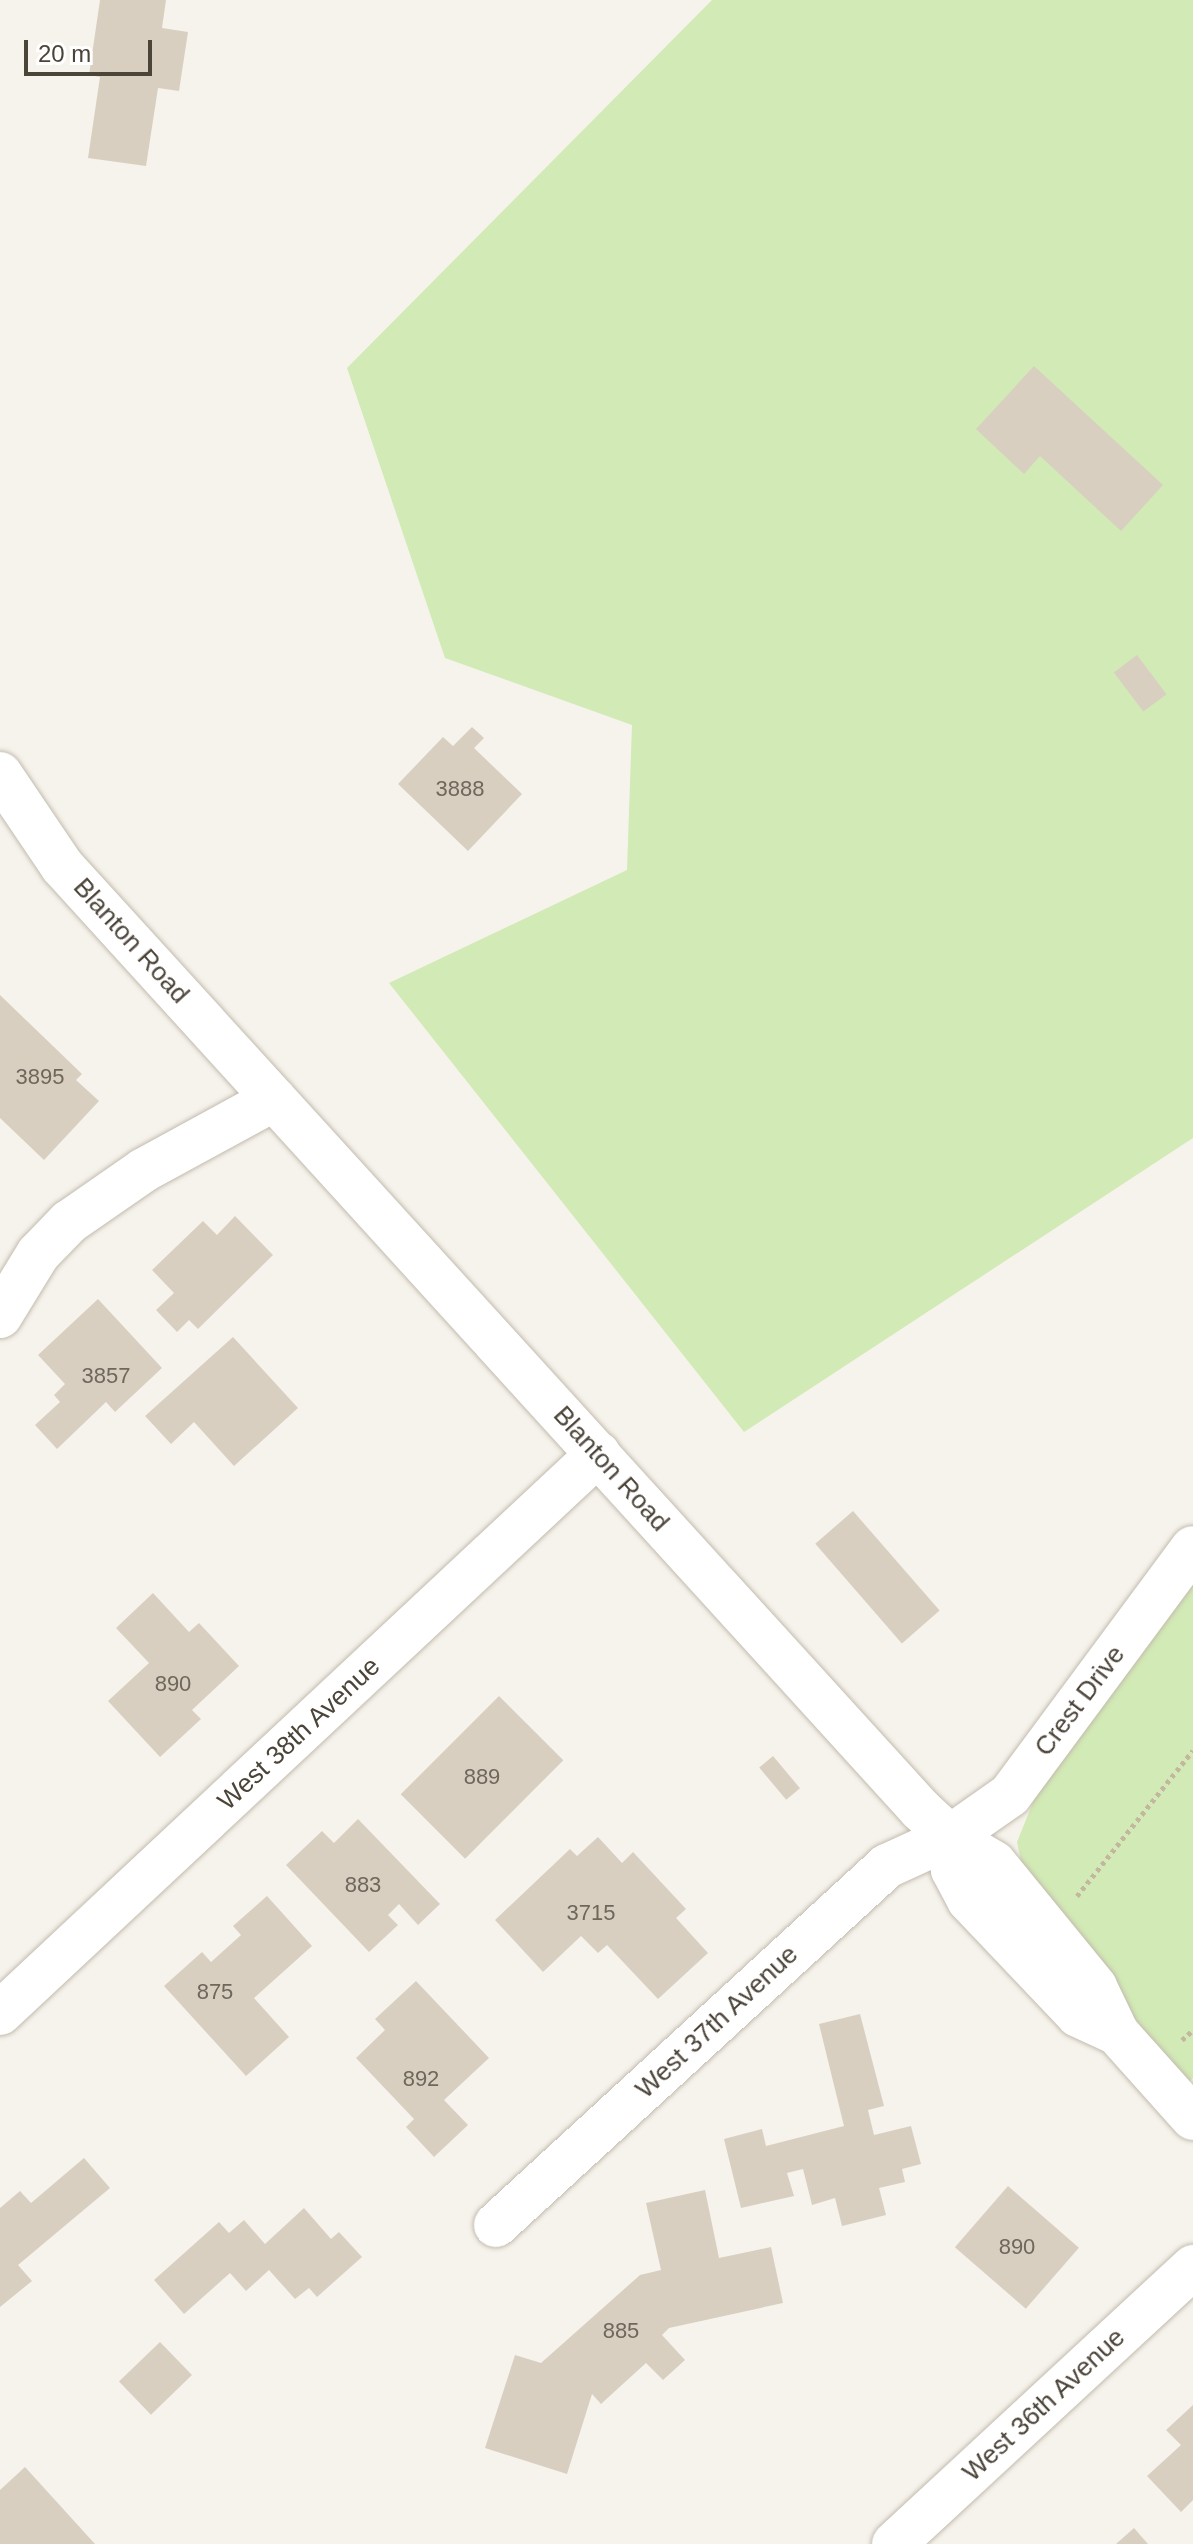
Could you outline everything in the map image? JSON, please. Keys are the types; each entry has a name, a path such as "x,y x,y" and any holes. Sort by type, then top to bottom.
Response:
{"street":[{"name":"Blanton Road","path":"0,774 62,866 598,1454 950,1837 994,1863 1095,1987 1117,2033 1193,2118"},
{"path":"0,806 62,866"},
{"path":"0,1316 38,1254 103,1196 274,1099"},
{"name":"West 38th Avenue","path":"0,2013 598,1454"},
{"name":"Crest Drive","path":"950,1837 1010,1795 1193,1548"},
{"name":"West 37th Avenue","path":"496,2225 887,1866 950,1837"},
{"name":"West 36th Avenue","path":"894,2544 1193,2267"}],"path":[{"path":"1071,1901 1193,1750"}],"green space":[{"path":"712,0 1193,0 1193,1138 744,1432 389,983 627,870 632,725 445,658 347,368"},
{"path":"1193,1582 1193,2078 1185,2085 1023,1872 1017,1842 1038,1790"}],"building":[{"path":"100,0 166,0 162,28 188,32 179,91 158,88 146,166 88,158 100,77 89,75"},
{"path":"1034,366 1163,485 1121,531 1040,456 1024,474 976,429"},
{"path":"1137,655 1166,694 1143,712 1114,672"},
{"path":"472,727 484,738 474,748 522,794 468,851 398,784 443,737 453,746"},
{"path":"0,995 82,1074 76,1080 99,1101 44,1160 0,1118"},
{"path":"235,1216 273,1255 198,1329 189,1320 177,1332 156,1310 174,1293 152,1270 203,1221 217,1235"},
{"path":"98,1299 162,1368 115,1412 106,1402 57,1449 35,1425 60,1402 54,1395 65,1384 38,1355"},
{"path":"233,1337 298,1408 234,1466 194,1422 171,1444 145,1416"},
{"path":"853,1511 940,1611 902,1643 815,1544"},
{"path":"153,1593 189,1632 199,1623 239,1666 192,1710 201,1719 160,1757 108,1701 149,1663 116,1628"},
{"path":"499,1696 563,1760 465,1859 401,1794"},
{"path":"773,1756 800,1788 786,1800 759,1768"},
{"path":"358,1819 440,1904 418,1925 399,1904 388,1915 398,1925 369,1952 286,1865 322,1831 334,1843"},
{"path":"598,1837 622,1863 633,1852 686,1909 676,1918 708,1953 658,1999 607,1945 598,1953 581,1936 543,1972 495,1920 570,1849 577,1856"},
{"path":"267,1896 312,1946 254,1998 289,2037 246,2076 164,1986 202,1952 211,1962 241,1935 233,1926"},
{"path":"416,1981 489,2058 444,2100 468,2125 434,2157 406,2127 414,2119 356,2058 385,2030 375,2019"},
{"path":"860,2014 884,2106 868,2110 874,2135 911,2126 921,2164 902,2169 905,2182 879,2188 886,2215 842,2226 835,2198 812,2205 803,2169 787,2173 794,2196 741,2208 724,2139 762,2129 766,2146 844,2126 819,2024"},
{"path":"84,2158 110,2188 18,2265 32,2281 0,2307 0,2208 20,2191 31,2203"},
{"path":"1008,2186 1079,2248 1026,2309 955,2247"},
{"path":"705,2190 719,2258 771,2247 783,2303 669,2328 662,2335 685,2360 663,2380 646,2363 601,2404 592,2394 567,2474 485,2448 515,2355 541,2363 640,2275 661,2270 646,2203"},
{"path":"304,2208 331,2239 339,2232 362,2257 317,2297 309,2288 295,2299 269,2270 246,2291 230,2273 184,2314 154,2280 219,2222 229,2233 244,2220 265,2244"},
{"path":"160,2342 192,2375 151,2415 119,2382"},
{"path":"1193,2405 1193,2500 1181,2512 1147,2476 1181,2445 1166,2430"},
{"path":"25,2467 95,2544 0,2544 0,2490"},
{"path":"1134,2528 1148,2544 1116,2544"}]}
